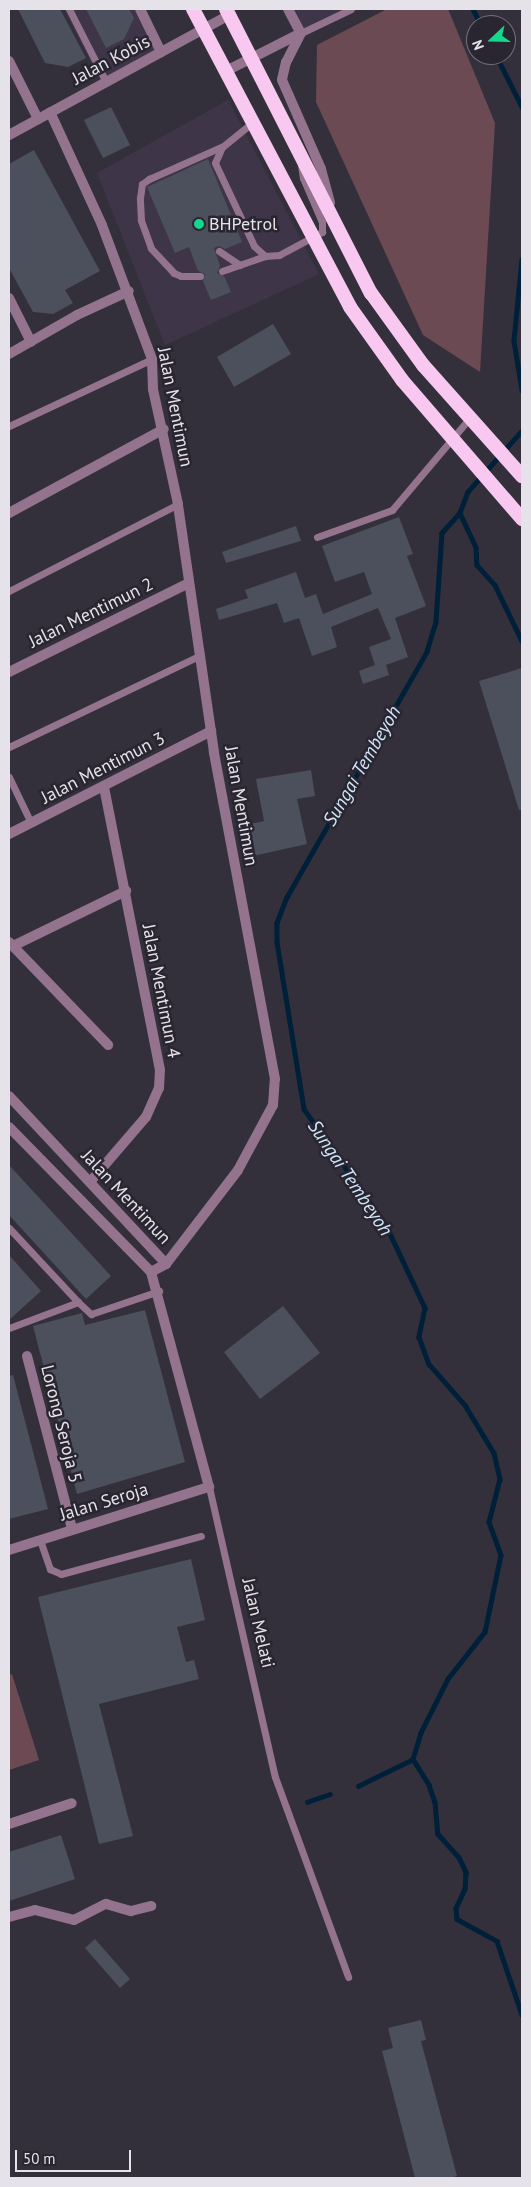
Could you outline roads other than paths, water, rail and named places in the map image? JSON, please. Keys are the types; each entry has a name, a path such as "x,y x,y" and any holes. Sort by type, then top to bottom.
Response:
{"highway":[{"path":"193,9 329,272 372,340 454,443 518,515"},
{"path":"228,12 371,293 397,332 472,422 522,476"}],"street":[{"path":"140,9 162,52"},
{"path":"288,9 301,33"},
{"name":"Jalan Kobis","path":"9,135 204,29 228,12"},
{"path":"226,71 301,33"},
{"path":"301,33 286,62 282,80 321,169 335,225"},
{"path":"9,61 38,119"},
{"name":"Jalan Mentimun","path":"9,1096 166,1264 238,1170 273,1105 276,1079 211,731 201,655 187,584 178,504 164,429 153,389 152,359 129,291 50,112"},
{"path":"9,354 77,315 129,291"},
{"path":"9,298 31,342"},
{"path":"9,513 164,429"},
{"name":"Jalan Mentimun 2","path":"9,672 187,584"},
{"name":"Jalan Mentimun 3","path":"9,834 211,731"},
{"name":"Jalan Mentimun 4","path":"90,1182 146,1117 159,1088 160,1070 104,786"},
{"path":"108,1045 11,944 126,890"},
{"name":"Jalan Melati","path":"9,1127 151,1272 159,1291 209,1487"},
{"path":"151,1272 166,1264"},
{"name":"Lorong Seroja 5","path":"27,1356 72,1529"},
{"name":"Jalan Seroja","path":"9,1550 209,1487"},
{"path":"9,1824 72,1803"},
{"path":"9,1917 34,1910 77,1920 106,1904 135,1911 151,1906"}],"lane":[{"path":"69,9 106,82"},
{"path":"301,33 351,9"},
{"path":"200,276 174,273 151,248 141,220 139,207 142,184 222,147 253,122"},
{"path":"222,147 216,157 217,169 254,246 265,256"},
{"path":"222,271 265,256 279,255 313,239 322,232 322,222 303,178 300,155"},
{"path":"219,251 240,265"},
{"path":"9,426 152,359"},
{"path":"317,537 392,510 472,422"},
{"path":"9,591 178,504"},
{"path":"9,747 201,655"},
{"path":"9,777 31,823"},
{"path":"9,1228 91,1314 159,1291"},
{"path":"9,1328 78,1302"},
{"name":"Jalan Melati","path":"209,1487 275,1777 348,1977"},
{"path":"40,1540 50,1569 61,1574 201,1536"}],"waterway":[{"name":"Sungai Tembeyoh","path":"473,9 476,15"},
{"name":"Sungai Tembeyoh","path":"501,65 522,107"},
{"name":"Sungai Tembeyoh","path":"522,259 514,341 522,390"},
{"name":"Sungai Tembeyoh","path":"522,431 468,492 460,513 442,533 436,622 427,652 287,897 277,923 277,942 304,1109 386,1225 425,1308 419,1337 429,1364 465,1405 494,1453 500,1479 489,1522 501,1555 485,1632 448,1679 421,1733 413,1759 429,1785 435,1802 438,1834 459,1857 466,1872 465,1889 456,1908 457,1919 497,1941 522,2015"},
{"path":"460,513 476,548 477,565 495,585 522,641"},
{"path":"358,1786 413,1759"},
{"path":"307,1802 330,1794"}],"place":[{"name":"BHPetrol","path":"199,224"}]}
